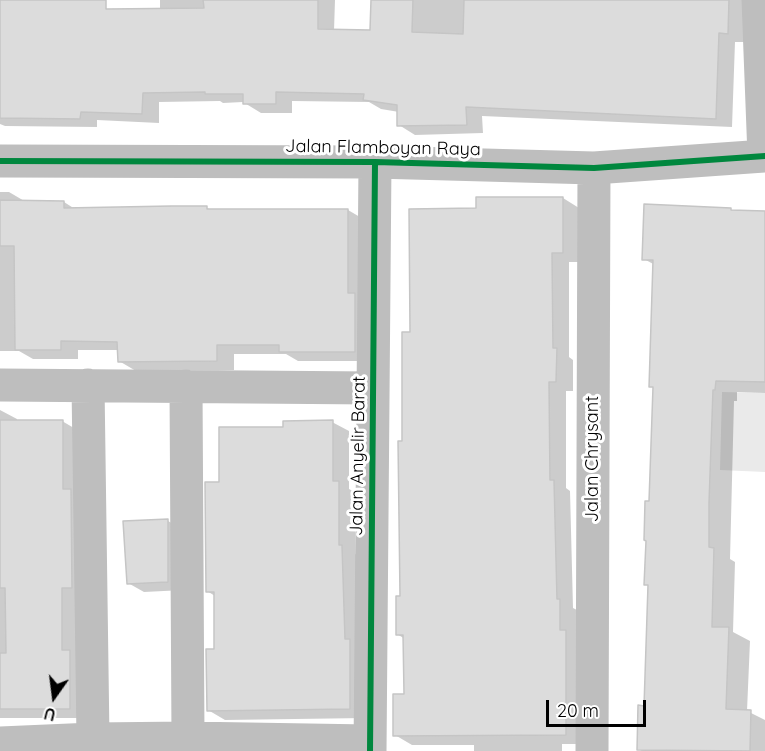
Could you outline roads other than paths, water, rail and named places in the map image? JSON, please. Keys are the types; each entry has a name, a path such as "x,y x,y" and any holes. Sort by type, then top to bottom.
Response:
{"street":[{"path":"758,0 765,156"},
{"name":"Jalan Flamboyan Raya","path":"0,161 375,162 594,168 765,156"},
{"name":"Jalan Anyelir Barat","path":"370,746 375,162"},
{"name":"Jalan Chrysant","path":"592,751 594,168"},
{"path":"0,385 373,388"},
{"path":"88,385 93,739"},
{"path":"186,386 188,738"},
{"path":"0,743 188,738 370,746"}]}
